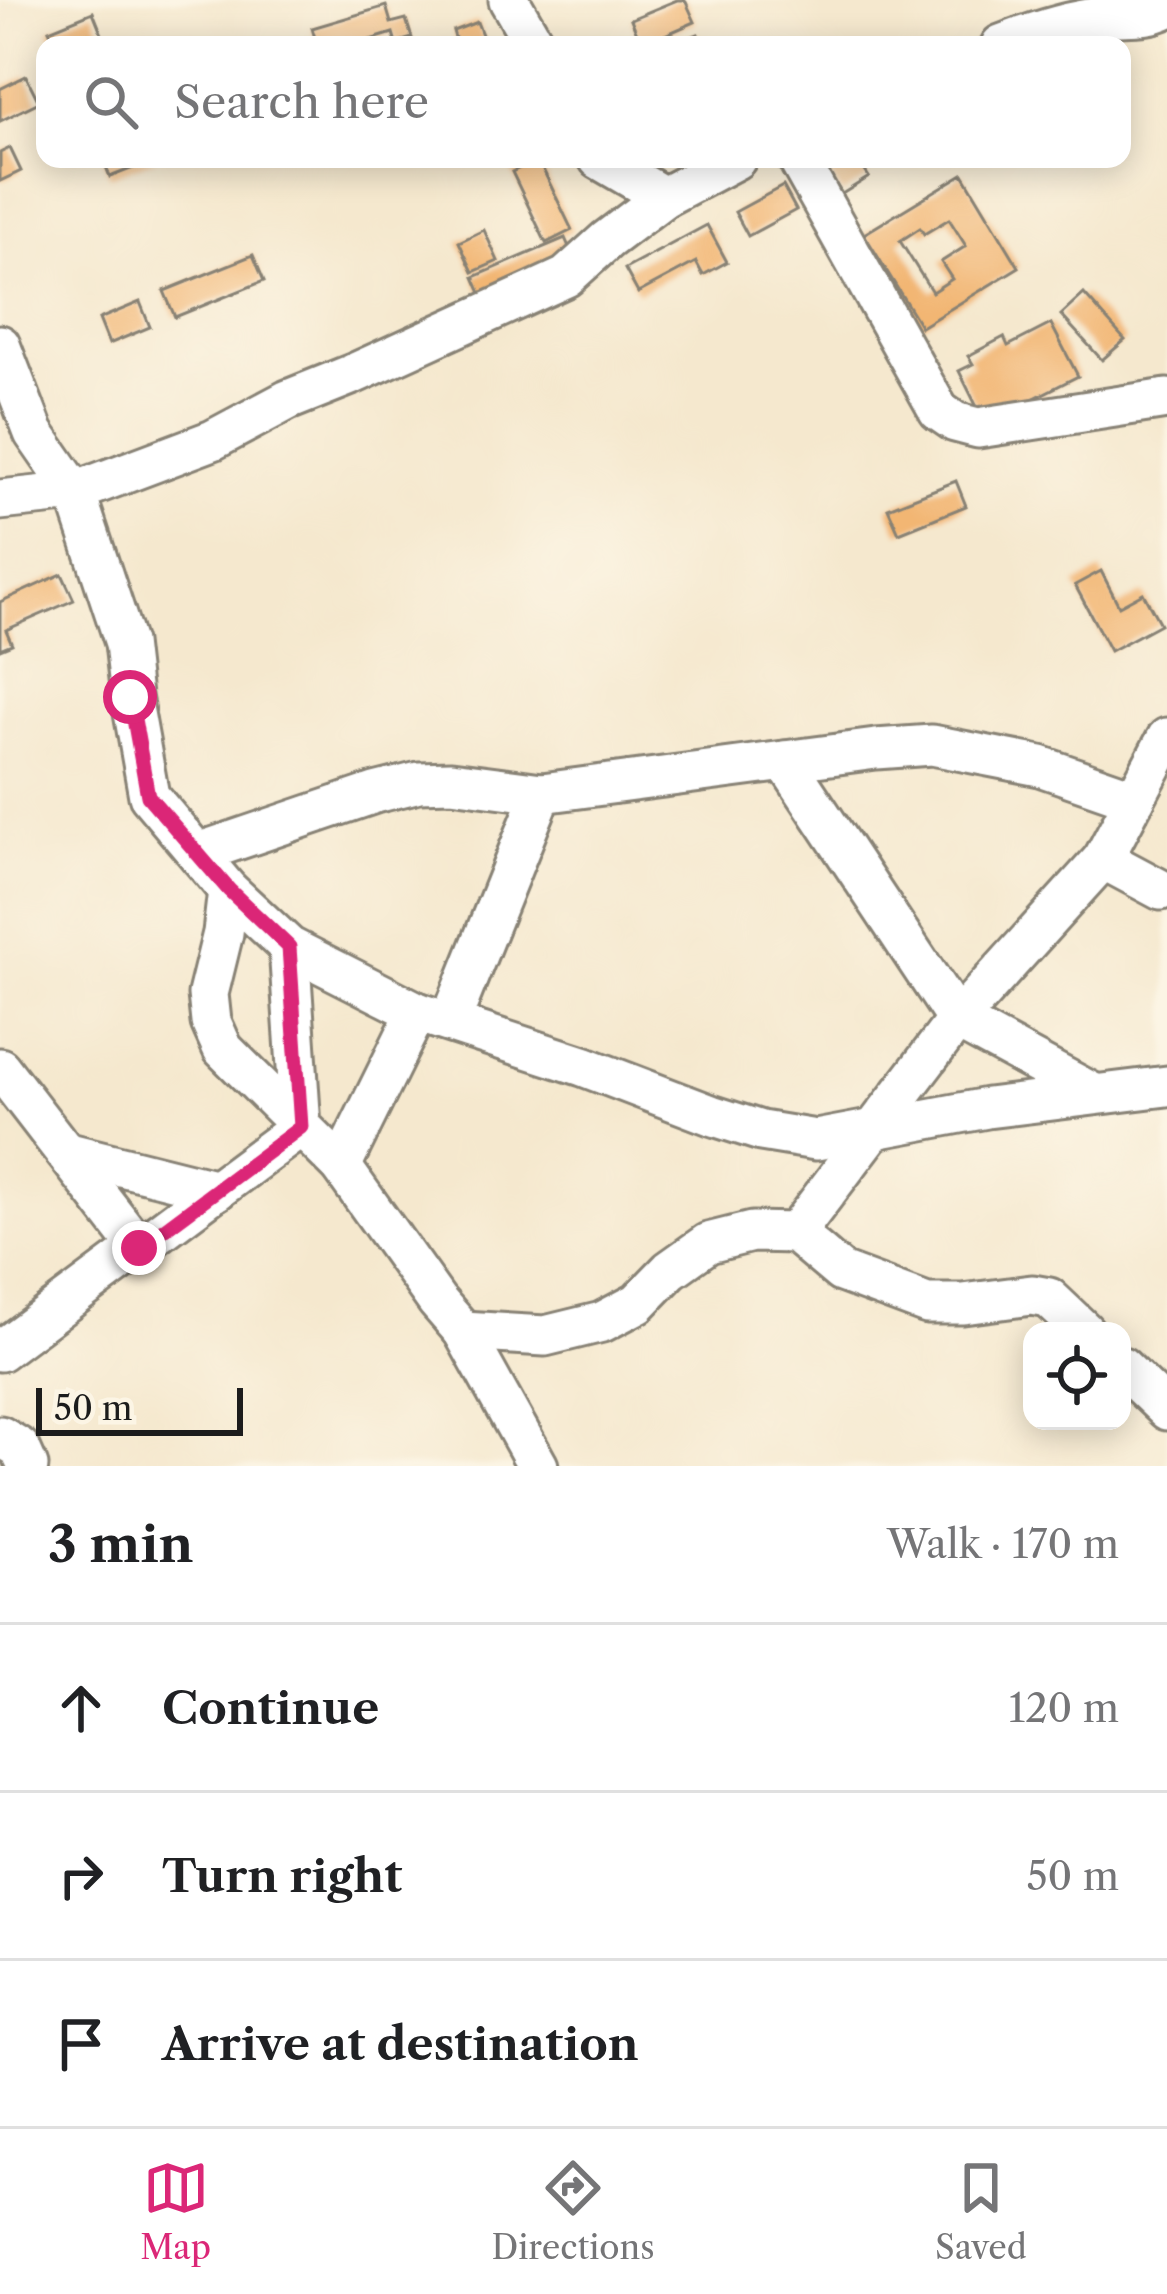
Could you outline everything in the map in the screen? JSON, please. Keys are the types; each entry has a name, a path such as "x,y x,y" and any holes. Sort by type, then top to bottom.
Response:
{"street":[{"path":"509,0 530,36"},
{"path":"1028,36 1106,16 1157,18"},
{"path":"614,168 664,197"},
{"path":"0,500 75,492 213,440 289,400 566,277 664,197 719,168"},
{"path":"803,168 939,411 955,422 978,428 1167,399"},
{"path":"0,345 34,434 75,492 125,643 148,796 229,890 289,947 433,1017 761,1131 816,1140 987,1108 1167,1086"},
{"path":"795,1233 957,1020 1103,859 1167,739"},
{"path":"197,853 419,782 542,793 932,745 1040,766 1135,799"},
{"path":"785,760 957,1020 1094,1094"},
{"path":"340,1166 433,1017 542,793"},
{"path":"1103,859 1161,890"},
{"path":"229,890 208,994 211,1022 223,1049 340,1166 436,1301 463,1331 538,1466"},
{"path":"289,947 301,1127"},
{"path":"0,1068 139,1248"},
{"path":"0,1351 301,1127"},
{"path":"65,1152 217,1190"},
{"path":"463,1331 545,1336 602,1322 638,1304 670,1270 708,1243 752,1232 795,1233 841,1272 927,1304 1032,1295 1049,1298 1074,1322"},
{"path":"1131,1376 1167,1410"},
{"path":"0,1436 20,1448 28,1466"}],"building":[{"path":"685,0 695,22 663,36 638,36 631,19"},
{"path":"386,6 391,23 406,19 411,36 314,36 312,28"},
{"path":"93,12 103,36 52,36 49,30"},
{"path":"477,22 482,36 454,36 453,31"},
{"path":"26,76 36,103 0,121 0,89"},
{"path":"10,148 21,171 0,181 0,153"},
{"path":"106,168 133,168 110,177"},
{"path":"542,168 572,230 546,243 512,172"},
{"path":"825,168 863,168 869,177 842,194"},
{"path":"963,174 1019,267 921,327 864,234","holes":["949,219 966,246 941,262 952,279 932,292 900,241 920,228 924,234"]},
{"path":"783,186 796,210 748,236 735,212"},
{"path":"707,225 727,262 703,275 696,262 638,293 625,269"},
{"path":"484,230 498,261 473,272 459,242"},
{"path":"565,238 576,263 485,302 474,277"},
{"path":"253,255 264,281 175,317 164,291"},
{"path":"1084,294 1125,340 1102,360 1061,315"},
{"path":"140,302 150,327 109,344 99,319"},
{"path":"1051,324 1078,376 985,423 959,371 973,364 968,356 1004,337 1008,346"},
{"path":"956,481 966,506 899,533 888,508"},
{"path":"1101,571 1119,606 1143,593 1160,624 1110,651 1075,585"},
{"path":"62,574 74,600 6,630 12,644 0,649 0,602"}],"route":[{"path":"130,697 148,796 229,890 289,947 301,1127 139,1248"}]}
